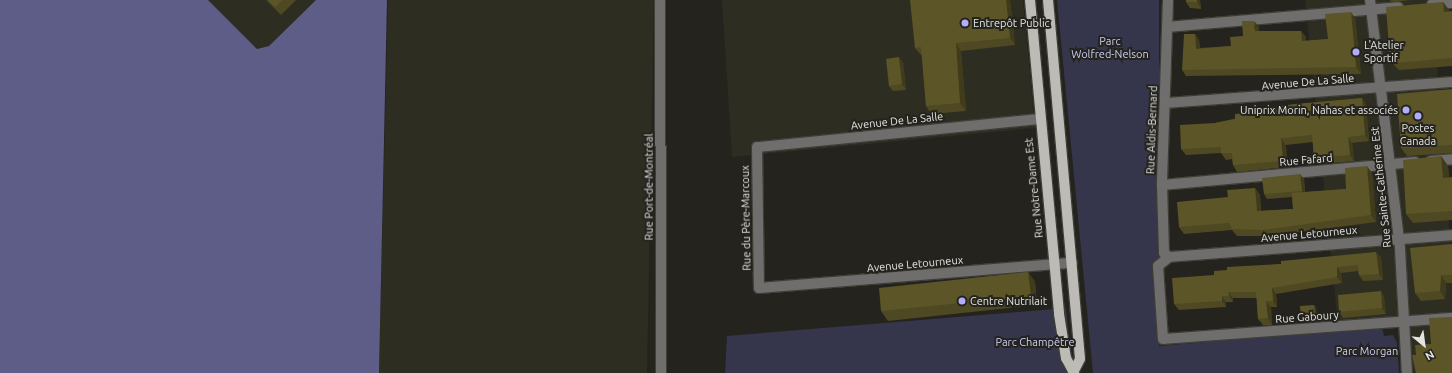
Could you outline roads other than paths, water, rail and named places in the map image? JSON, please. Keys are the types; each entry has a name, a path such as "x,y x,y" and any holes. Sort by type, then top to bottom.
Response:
{"main road":[{"name":"Rue Notre-Dame Est","path":"1030,0 1039,119 1055,265 1066,358 1074,372"},
{"name":"Rue Notre-Dame Est","path":"1048,0 1080,358 1074,372"}],"street":[{"name":"Rue Port-de-Montréal","path":"660,0 660,373"},
{"name":"Rue Aldis-Bernard","path":"1168,0 1166,103 1162,185 1164,253 1169,258"},
{"path":"1423,5 1452,3"},
{"path":"1167,27 1370,4 1409,6"},
{"name":"Rue Sainte-Catherine Est","path":"1370,4 1382,88 1398,239 1407,373"},
{"name":"Avenue De La Salle","path":"1166,103 1452,82"},
{"name":"Avenue De La Salle","path":"757,147 1039,119"},
{"name":"Rue du Père-Marcoux","path":"757,147 759,288"},
{"name":"Rue Fafard","path":"1162,185 1452,159"},
{"name":"Avenue Letourneux","path":"1169,258 1452,234"},
{"name":"Rue Gaboury","path":"1169,258 1158,266 1163,339 1452,318"},
{"name":"Avenue Letourneux","path":"759,288 1072,263"}],"place":[{"name":"Entrepôt Public","path":"965,23"},
{"name":"L'Atelier Sportif","path":"1356,52"},
{"name":"Uniprix Morin, Nahas et associés","path":"1406,110"},
{"name":"Postes Canada","path":"1418,116"},
{"name":"Centre Nutrilait","path":"962,301"}],"park label":[{"name":"Parc Wolfred-Nelson","path":"1110,48"},
{"name":"Parc Champêtre","path":"1035,342"},
{"name":"Parc Morgan","path":"1367,351"}]}
